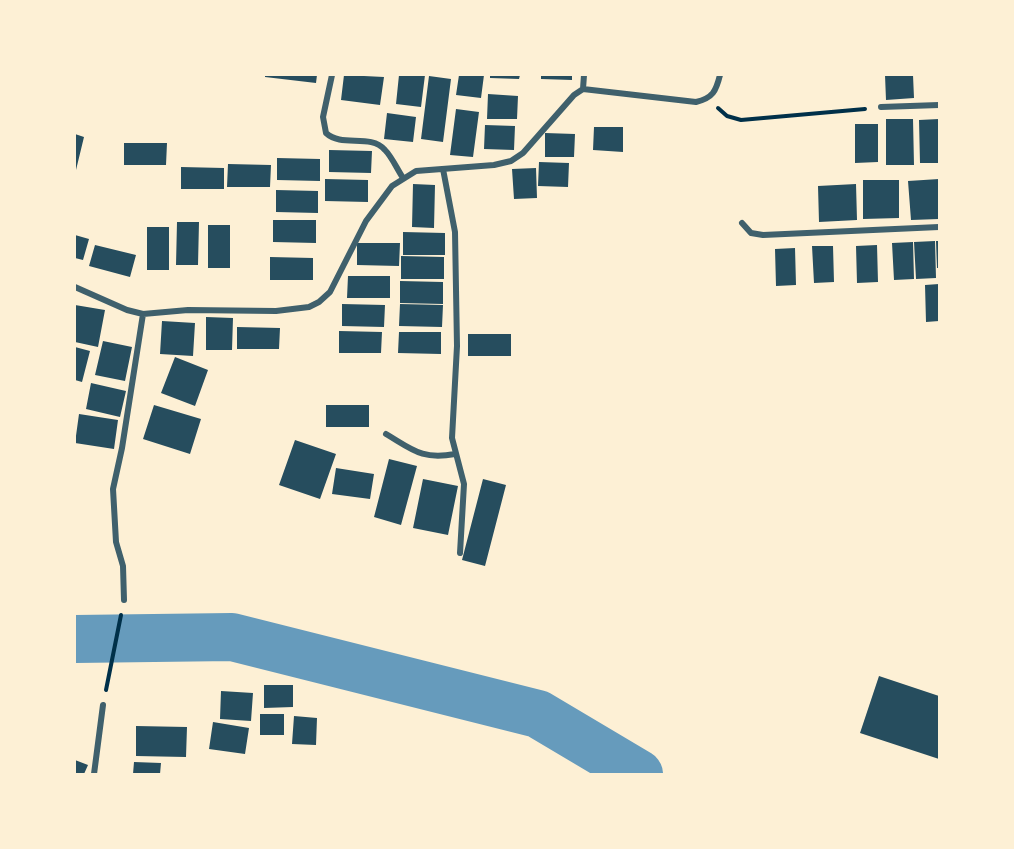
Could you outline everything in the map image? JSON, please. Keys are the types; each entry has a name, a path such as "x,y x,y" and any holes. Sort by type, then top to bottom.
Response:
{"street":[{"path":"332,75 323,117 326,133 336,139 376,143 385,149 403,178"},
{"path":"583,89 584,75"},
{"path":"75,287 127,310 143,314 188,310 276,311 309,307 320,302 330,292 366,221 392,186 403,178 416,171 494,165 511,161 523,153 574,95 583,89 696,102 708,99 715,90 720,75"},
{"path":"881,107 939,105"},
{"path":"443,169 455,232 457,346 452,438 464,484 460,553"},
{"path":"742,223 751,233 763,235 939,227"},
{"path":"124,600 123,566 116,542 113,489 122,448 143,314"},
{"path":"386,434 425,456 441,457 455,454"},
{"path":"94,774 103,705"}],"path":[{"path":"708,99 727,116 741,120 881,107"},
{"path":"103,705 124,600"}],"building":[{"path":"265,75 317,75 316,83 265,77"},
{"path":"344,75 384,77 380,105 341,100"},
{"path":"399,75 425,75 421,107 396,104"},
{"path":"459,75 484,75 481,98 456,95"},
{"path":"490,75 520,75 519,79 490,78"},
{"path":"541,75 572,75 572,80 541,79"},
{"path":"885,75 913,75 914,98 886,100"},
{"path":"429,76 451,79 443,142 421,139"},
{"path":"488,94 518,96 517,119 487,119"},
{"path":"456,109 479,112 473,157 450,155"},
{"path":"387,113 416,117 413,142 384,139"},
{"path":"886,119 913,119 914,165 886,165"},
{"path":"939,119 939,163 920,163 919,120"},
{"path":"855,124 878,124 878,162 855,163"},
{"path":"485,125 515,126 514,150 484,149"},
{"path":"594,127 623,127 623,152 593,150"},
{"path":"545,133 575,134 574,157 545,157"},
{"path":"75,134 84,137 76,170 75,170"},
{"path":"124,143 167,143 166,165 124,165"},
{"path":"329,150 372,151 371,173 329,172"},
{"path":"277,158 320,159 320,181 277,180"},
{"path":"539,162 569,163 568,187 538,186"},
{"path":"228,164 271,165 270,187 227,187"},
{"path":"181,167 224,168 224,189 181,189"},
{"path":"536,168 537,198 514,199 512,169"},
{"path":"325,179 368,180 368,202 325,201"},
{"path":"939,179 939,219 911,220 908,181"},
{"path":"863,180 899,180 899,218 863,219"},
{"path":"413,184 435,185 434,228 412,227"},
{"path":"856,184 857,220 819,222 818,186"},
{"path":"276,190 318,191 318,213 276,212"},
{"path":"273,220 316,220 316,243 273,242"},
{"path":"177,222 199,222 198,265 176,265"},
{"path":"208,225 230,225 230,268 208,268"},
{"path":"147,227 169,227 169,270 147,270"},
{"path":"403,232 445,233 445,255 403,255"},
{"path":"75,235 89,239 83,260 75,258"},
{"path":"935,241 936,278 916,279 914,242"},
{"path":"936,241 939,241 939,268 937,268"},
{"path":"913,242 914,279 894,280 892,243"},
{"path":"357,243 400,243 399,266 357,265"},
{"path":"95,245 136,255 130,277 89,266"},
{"path":"877,245 878,282 857,283 856,246"},
{"path":"812,246 833,246 834,282 814,283"},
{"path":"795,248 796,285 776,286 775,249"},
{"path":"401,256 444,257 444,279 401,279"},
{"path":"270,257 313,258 313,280 270,280"},
{"path":"348,276 390,276 390,298 347,298"},
{"path":"400,281 443,282 443,304 400,303"},
{"path":"939,284 939,321 926,322 925,285"},
{"path":"342,304 385,305 384,327 342,326"},
{"path":"400,304 443,305 442,327 399,326"},
{"path":"75,305 105,310 98,347 75,342"},
{"path":"206,317 233,318 232,350 206,350"},
{"path":"162,321 195,323 193,356 160,354"},
{"path":"237,327 280,328 279,349 237,349"},
{"path":"339,331 382,332 381,353 339,353"},
{"path":"399,332 441,332 441,354 398,353"},
{"path":"468,334 511,334 511,356 468,356"},
{"path":"103,341 132,347 125,381 95,375"},
{"path":"75,347 90,351 82,382 75,380"},
{"path":"175,357 208,370 195,406 161,393"},
{"path":"91,383 126,391 120,417 86,409"},
{"path":"154,405 201,419 190,454 143,439"},
{"path":"326,405 369,405 369,427 326,427"},
{"path":"79,414 118,420 114,449 75,443"},
{"path":"295,440 336,454 320,499 279,485"},
{"path":"389,459 417,466 401,525 374,517"},
{"path":"336,468 374,474 370,499 332,494"},
{"path":"423,479 458,486 448,535 413,528"},
{"path":"483,479 506,485 485,566 462,560"},
{"path":"879,676 939,696 939,759 860,733"},
{"path":"264,685 293,685 293,707 264,708"},
{"path":"221,691 253,693 251,721 220,719"},
{"path":"260,714 284,714 284,735 260,735"},
{"path":"294,716 317,718 316,745 292,744"},
{"path":"213,722 249,728 245,754 209,749"},
{"path":"136,726 187,727 186,757 136,756"},
{"path":"75,760 88,765 84,774 75,774"},
{"path":"134,762 161,763 160,774 133,774"}],"waterway":[{"path":"75,639 232,637 538,714 639,774"}]}
